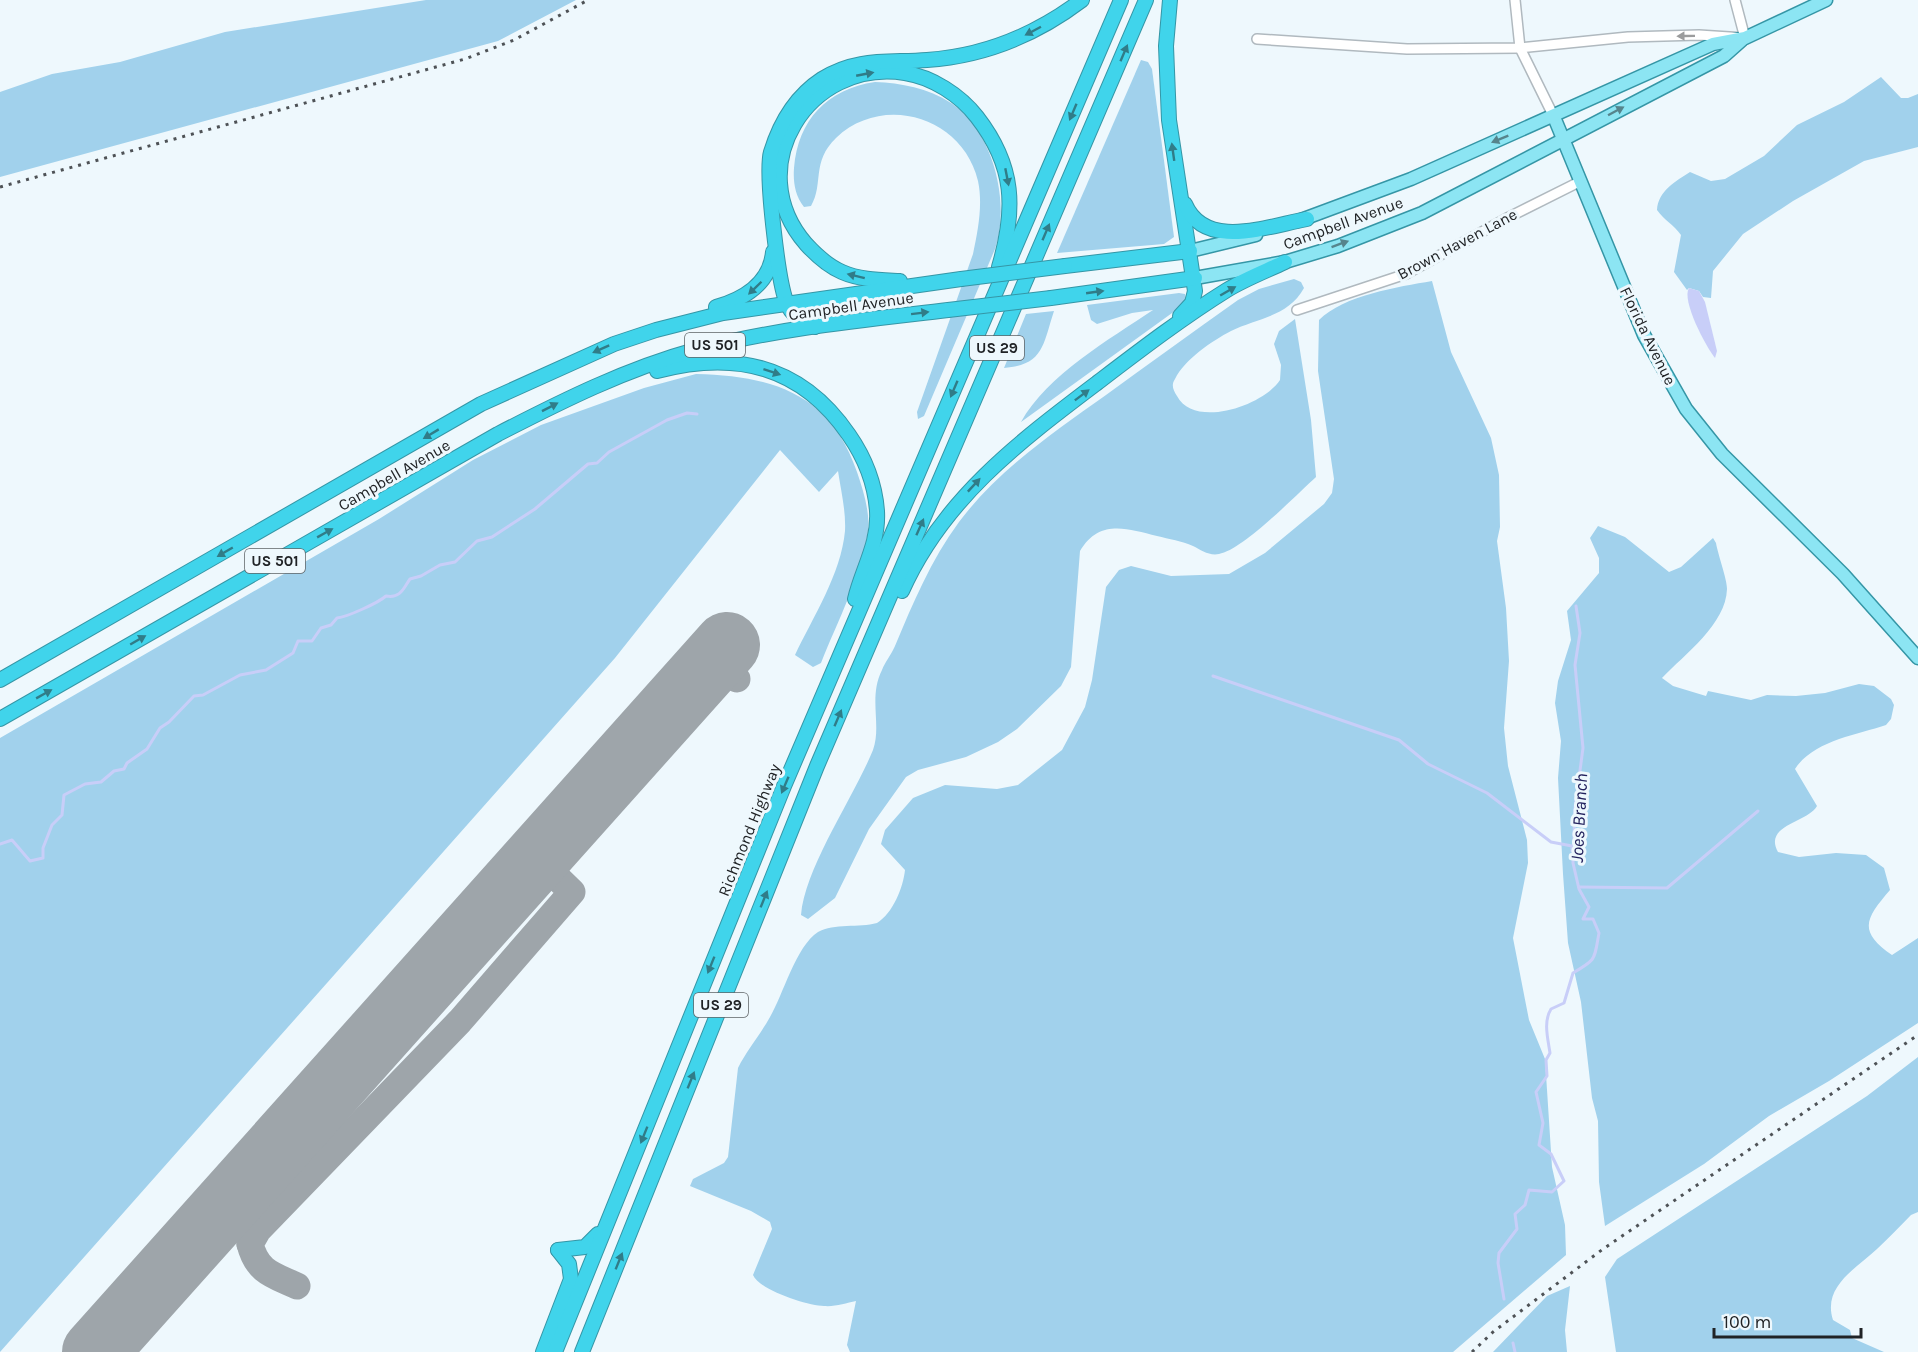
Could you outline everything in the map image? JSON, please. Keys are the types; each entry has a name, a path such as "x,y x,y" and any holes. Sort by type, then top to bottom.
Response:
{"highway":[{"name":"US 501","path":"656,330 749,294 763,280 772,263 775,235 769,182 770,154 784,121 797,100 821,80 848,65 871,60 926,60 958,56 995,47 1054,20 1082,0"},
{"name":"US 29","path":"982,324 1121,0"},
{"name":"US 29","path":"582,1352 847,696 1146,0"},
{"path":"1128,360 1184,313 1192,303 1195,278 1169,120 1166,56 1170,0"},
{"path":"934,283 874,280 842,272 813,252 795,232 784,206 779,172 785,148 795,122 801,114 814,99 837,82 862,73 889,71 919,75 949,90 974,112 992,136 1004,163 1010,190 1010,222 982,324"},
{"path":"1179,190 1191,217 1203,226 1223,233 1307,219"},
{"path":"775,235 786,302 796,317 815,327"},
{"name":"Campbell Avenue","path":"0,680 481,404 614,344 656,330 786,302 1190,251"},
{"path":"847,696 927,543 960,499 988,470 1036,429 1228,289 1285,262"},
{"name":"Campbell Avenue","path":"0,719 498,434 572,396 641,368 695,350 753,337 1195,278"},
{"name":"Richmond Highway","path":"555,1352 848,634 982,324"},
{"path":"572,396 696,362 761,368 789,377 817,397 837,418 853,440 866,465 874,489 876,539 856,596 848,634"},
{"path":"543,1352 571,1279 569,1264 558,1250 574,1250 588,1246 609,1220"}],"main road":[{"name":"Campbell Avenue","path":"1190,251 1254,236 1307,219 1411,179 1713,44 1745,38 1826,0"},
{"name":"Campbell Avenue","path":"1195,278 1285,262 1338,246 1422,213 1724,56 1745,38"},
{"name":"Florida Avenue","path":"1554,117 1644,335 1686,409 1722,454 1843,574 1918,658"}],"street":[{"path":"1515,0 1520,48"},
{"path":"1735,0 1745,38"},
{"name":"Campbell Avenue","path":"1257,39 1407,50 1520,48 1628,37 1699,35 1745,38"},
{"name":"Florida Avenue","path":"1520,48 1554,117"},
{"name":"Brown Haven Lane","path":"1297,310 1406,274 1509,217 1579,182"}],"shaded area":[{"path":"426,0 576,0 498,41 0,177 0,92 52,74 120,62 225,32"},
{"path":"1141,60 1148,62 1152,69 1174,237 1164,244 1057,253"},
{"path":"1881,77 1901,98 1918,94 1918,147 1864,161 1793,201 1743,234 1713,271 1711,298 1703,297 1699,291 1689,288 1687,290 1674,272 1681,235 1657,210 1664,192 1690,172 1711,181 1725,179 1764,156 1797,125 1844,102"},
{"path":"875,82 924,90 951,103 966,115 988,149 999,190 1001,211 995,249 924,416 918,419 917,412 975,245 980,199 978,181 970,159 956,141 939,127 919,119 898,115 876,117 855,124 828,147 823,156 815,198 811,206 804,207 798,198 794,184 794,168 802,135 818,110 843,92"},
{"path":"1294,279 1301,282 1304,288 1290,305 1271,316 1231,331 1208,345 1185,364 1174,381 1173,388 1186,406 1198,411 1228,410 1259,398 1280,380 1281,365 1274,344 1279,331 1295,319 1311,420 1316,477 1255,533 1219,554 1208,553 1180,541 1135,530 1114,528 1105,530 1087,541 1080,551 1071,667 1061,686 1017,729 998,742 966,757 918,770 906,777 869,829 835,898 808,919 801,915 804,896 811,876 873,750 876,731 876,691 882,670 931,567 959,522 991,485 1067,423 1238,300 1259,289"},
{"path":"1432,281 1451,352 1491,438 1499,475 1500,527 1497,541 1506,608 1509,661 1504,728 1508,766 1527,840 1528,863 1513,938 1529,1020 1545,1059 1552,1167 1565,1225 1566,1255 1453,1352 850,1352 847,1345 856,1301 832,1306 817,1305 796,1300 764,1286 753,1275 772,1229 770,1222 751,1211 690,1186 693,1179 724,1163 728,1157 738,1068 775,1008 797,959 810,939 818,932 824,929 877,923 888,913 899,892 905,870 881,844 885,830 913,798 945,785 997,789 1018,785 1062,750 1085,707 1092,680 1106,587 1119,570 1131,566 1171,576 1229,574 1265,553 1324,504 1332,493 1334,479 1318,371 1319,320 1342,304 1357,298 1388,289"},
{"path":"1689,288 1699,291 1705,302 1717,351 1715,358 1691,313 1687,294"},
{"path":"1185,294 1186,301 1179,308 1021,422 1032,405 1063,374 1099,346 1153,310 1132,313 1097,324 1091,320 1087,305"},
{"path":"1054,311 1040,351 1027,362 1004,368 1026,314"},
{"path":"696,374 749,379 795,394 814,407 831,424 845,445 857,472 868,515 865,547 849,597 821,663 813,667 795,655 832,579 842,547 845,516 838,471 819,492 780,450 615,658 0,1352 0,738 379,519 473,460 541,425 644,388"},
{"path":"1598,526 1625,537 1669,572 1681,567 1713,538 1716,543 1727,585 1725,602 1720,614 1703,638 1662,678 1673,686 1706,696 1708,691 1751,700 1767,695 1796,696 1825,693 1859,684 1874,686 1891,699 1894,705 1891,719 1886,725 1836,740 1803,759 1795,769 1817,806 1805,817 1781,830 1776,836 1775,843 1778,852 1799,857 1836,853 1866,855 1884,868 1890,890 1871,917 1869,924 1874,939 1892,955 1918,938 1918,1023 1829,1081 1769,1116 1704,1164 1605,1226 1599,1182 1598,1121 1592,1098 1581,1002 1568,943 1558,778 1561,741 1555,703 1558,681 1571,640 1567,611 1599,573 1599,558 1590,538"},
{"path":"1918,1057 1918,1212 1911,1215 1851,1271 1832,1297 1833,1320 1850,1330 1852,1338 1884,1352 1616,1352 1605,1277 1617,1259 1867,1096"},
{"path":"1570,1286 1565,1330 1567,1352 1493,1352 1547,1296"}],"waterway":[{"path":"0,844 12,840 30,861 43,858 43,848 52,825 62,815 64,795 85,784 101,782 114,771 124,769 127,763 147,749 160,728 194,696 203,695 240,675 266,670 293,653 298,641 312,641 321,628 331,625 337,618 362,609 386,596 395,596 401,592 410,579 421,576 440,565 455,562 477,541 492,537 535,509 588,464 597,463 609,452 667,420 687,413 697,414"},
{"name":"Joes Branch","path":"1504,1299 1498,1263 1499,1253 1517,1229 1515,1214 1525,1205 1529,1190 1552,1192 1564,1181 1551,1154 1539,1145 1543,1123 1536,1092 1547,1076 1546,1060 1550,1053 1547,1019 1551,1009 1564,1003 1573,973 1593,958 1599,933 1593,919 1583,919 1589,907 1579,889 1573,863 1575,808 1583,748 1575,665 1580,633 1576,606"},
{"path":"1213,676 1399,740 1428,764 1487,793 1551,842 1572,846 1572,851"},
{"path":"1579,887 1667,888 1758,811"},
{"name":"Joes Branch","path":"1513,1343 1515,1352"}],"taxiway":[{"path":"715,658 737,679"},
{"path":"297,1286 262,1267 250,1244 258,1230 460,1021 572,892 537,858"},
{"path":"222,1210 242,1202 250,1211 250,1244"}],"runway":[{"path":"95,1352 727,645"}],"railway":[{"path":"0,187 465,59 514,40 588,0"},
{"path":"1472,1352 1493,1332 1603,1249 1918,1035"}]}
